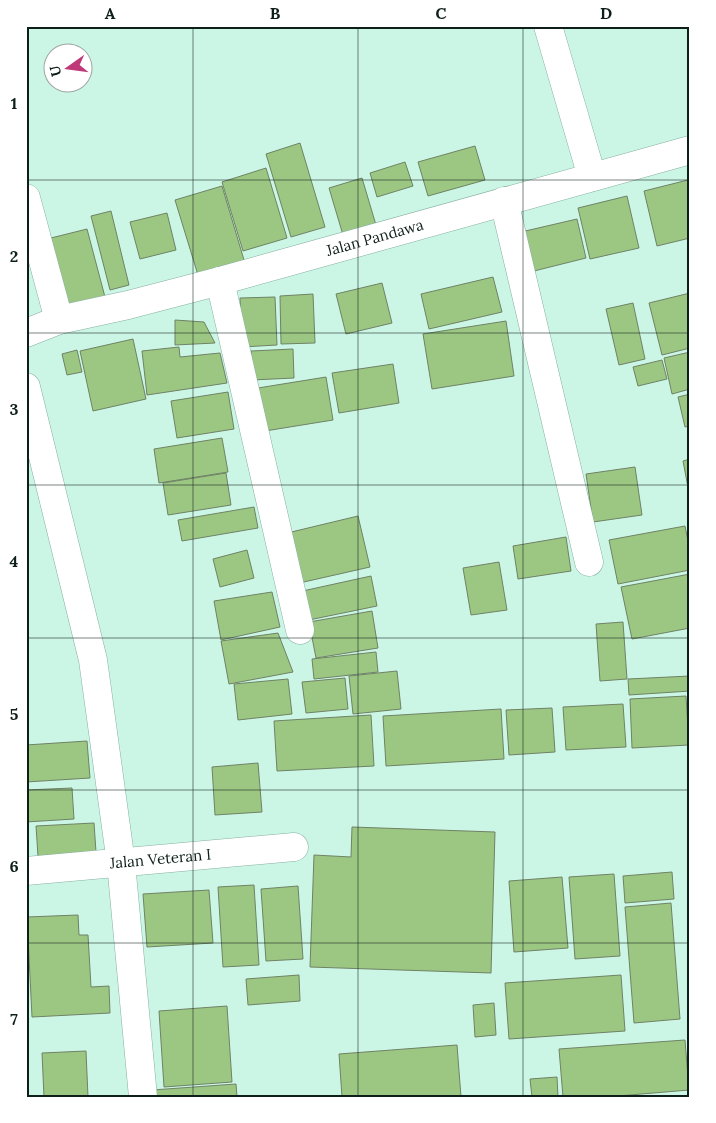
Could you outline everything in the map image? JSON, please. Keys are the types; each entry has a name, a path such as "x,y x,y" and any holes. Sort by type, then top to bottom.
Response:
{"street":[{"path":"548,26 592,178"},
{"name":"Jalan Pandawa","path":"26,334 59,320 128,305 220,281 690,150"},
{"path":"26,198 59,320"},
{"path":"504,201 589,562"},
{"path":"220,281 300,630"},
{"path":"26,387 93,660 122,863 143,1097"},
{"name":"Jalan Veteran I","path":"26,871 294,847"}],"building":[{"path":"300,143 325,227 291,237 266,154"},
{"path":"475,146 485,180 428,196 418,162"},
{"path":"405,162 413,186 377,197 370,173"},
{"path":"266,168 287,238 243,251 222,182"},
{"path":"362,178 376,225 343,235 329,188"},
{"path":"688,180 690,188 690,238 657,246 644,191"},
{"path":"222,186 244,260 198,275 175,200"},
{"path":"627,196 639,248 590,259 578,208"},
{"path":"111,211 129,285 110,290 91,216"},
{"path":"167,213 176,250 140,259 130,222"},
{"path":"577,219 586,258 530,272 521,232"},
{"path":"87,229 105,297 68,307 51,238"},
{"path":"493,277 502,312 429,329 421,294"},
{"path":"382,283 392,323 346,334 336,294"},
{"path":"690,293 690,348 662,355 649,303"},
{"path":"313,294 315,343 281,344 280,296"},
{"path":"275,297 277,345 242,347 240,298"},
{"path":"633,303 645,359 619,365 606,309"},
{"path":"175,320 204,322 215,343 175,345"},
{"path":"506,321 514,376 432,389 423,334"},
{"path":"133,339 146,399 93,411 80,351"},
{"path":"179,347 180,357 220,353 227,383 147,395 142,351"},
{"path":"293,349 294,378 252,380 251,351"},
{"path":"77,350 82,372 67,375 62,354"},
{"path":"690,352 690,389 672,394 664,358"},
{"path":"662,360 667,379 638,386 633,367"},
{"path":"393,364 399,403 339,413 332,373"},
{"path":"326,377 333,420 265,431 258,388"},
{"path":"228,392 234,429 177,438 171,401"},
{"path":"690,394 690,426 685,427 678,397"},
{"path":"222,438 228,472 159,483 154,449"},
{"path":"690,459 690,498 683,461"},
{"path":"635,467 642,515 593,522 586,474"},
{"path":"226,473 231,505 168,515 163,483"},
{"path":"254,507 258,528 182,541 178,520"},
{"path":"358,516 370,567 295,584 283,534"},
{"path":"685,526 690,551 690,570 618,584 609,540"},
{"path":"566,537 571,571 518,579 513,546"},
{"path":"247,550 254,578 220,587 213,559"},
{"path":"499,562 507,610 471,615 463,568"},
{"path":"690,574 690,628 632,639 621,587"},
{"path":"371,576 377,606 304,621 298,592"},
{"path":"272,592 280,627 221,640 214,601"},
{"path":"372,611 378,648 316,658 309,622"},
{"path":"623,622 627,679 600,681 596,624"},
{"path":"278,633 293,672 229,684 221,641"},
{"path":"376,652 378,672 314,679 312,659"},
{"path":"397,671 401,709 353,714 349,676"},
{"path":"690,676 690,691 629,695 628,679"},
{"path":"345,678 348,709 306,713 302,682"},
{"path":"288,679 292,714 238,720 234,684"},
{"path":"686,696 689,745 632,748 630,699"},
{"path":"623,704 626,747 566,750 563,707"},
{"path":"552,708 555,752 509,755 506,710"},
{"path":"501,709 504,759 386,766 383,716"},
{"path":"371,715 374,766 277,771 274,721"},
{"path":"87,741 90,778 26,782 26,745"},
{"path":"258,763 262,812 215,815 212,767"},
{"path":"72,788 74,819 26,822 26,790"},
{"path":"94,823 96,852 38,856 36,826"},
{"path":"352,827 495,832 491,973 310,967 314,855 351,857"},
{"path":"672,872 674,899 625,903 623,876"},
{"path":"614,874 620,956 575,959 569,877"},
{"path":"562,877 568,948 514,952 509,881"},
{"path":"254,885 259,965 223,967 218,887"},
{"path":"298,886 303,959 266,961 261,889"},
{"path":"209,890 213,943 147,947 143,894"},
{"path":"671,903 680,1019 634,1023 625,907"},
{"path":"78,915 79,935 88,935 91,987 109,986 110,1013 32,1017 27,917"},
{"path":"26,972 28,1021 26,1021"},
{"path":"299,975 300,1001 248,1005 246,979"},
{"path":"621,975 625,1031 509,1039 505,983"},
{"path":"494,1003 496,1035 475,1037 473,1005"},
{"path":"227,1006 232,1082 164,1087 159,1011"},
{"path":"685,1040 689,1090 606,1097 563,1097 559,1049"},
{"path":"457,1045 461,1097 342,1097 339,1054"},
{"path":"86,1051 88,1097 44,1097 42,1053"},
{"path":"557,1077 558,1097 532,1097 530,1079"},
{"path":"236,1084 237,1097 152,1097 152,1090"}]}
